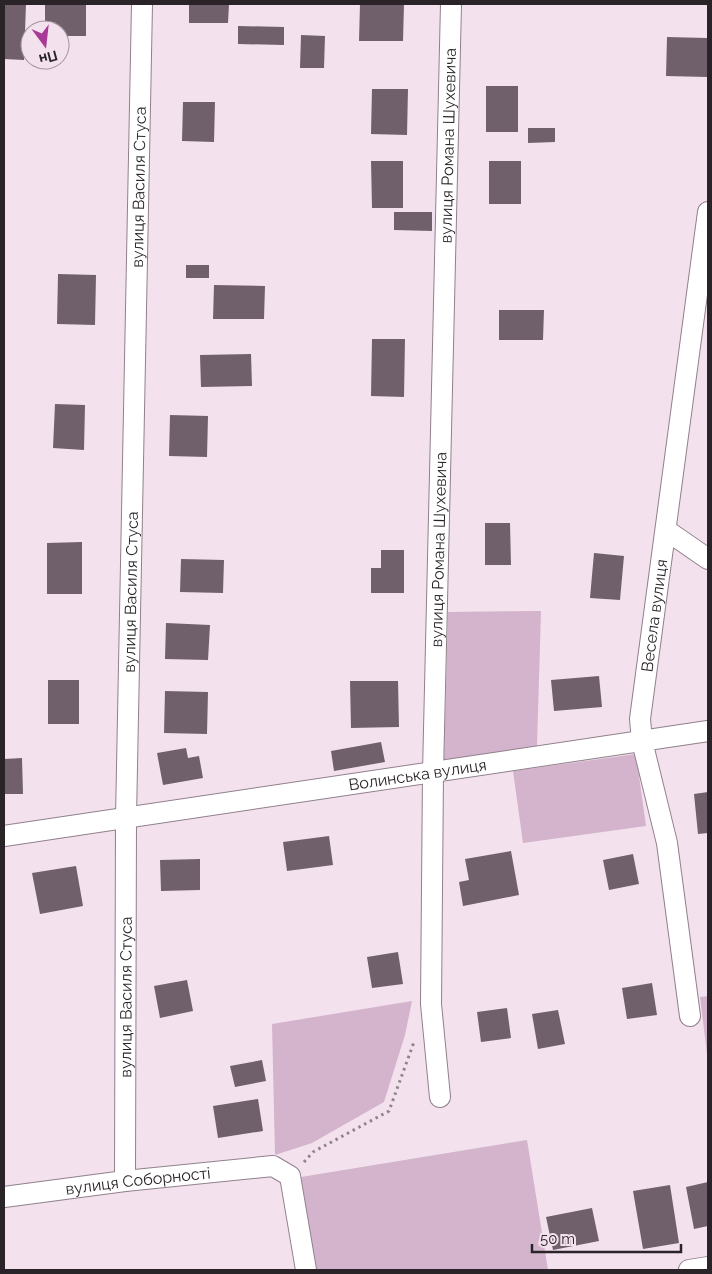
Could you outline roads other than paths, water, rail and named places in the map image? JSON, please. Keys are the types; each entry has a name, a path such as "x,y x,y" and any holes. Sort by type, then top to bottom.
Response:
{"street":[{"name":"вулиця Василя Стуса","path":"125,1181 126,818 142,4"},
{"name":"вулиця Романа Шухевича","path":"440,1097 431,1004 433,773 451,4"},
{"name":"Весела вулиця","path":"690,1016 667,844 642,741 640,719 708,212"},
{"path":"666,530 708,559"},
{"name":"Волинська вулиця","path":"4,836 708,732"},
{"name":"вулиця Соборності","path":"4,1197 125,1181 273,1166 290,1176 306,1270"},
{"path":"689,1270 708,1267"}]}
